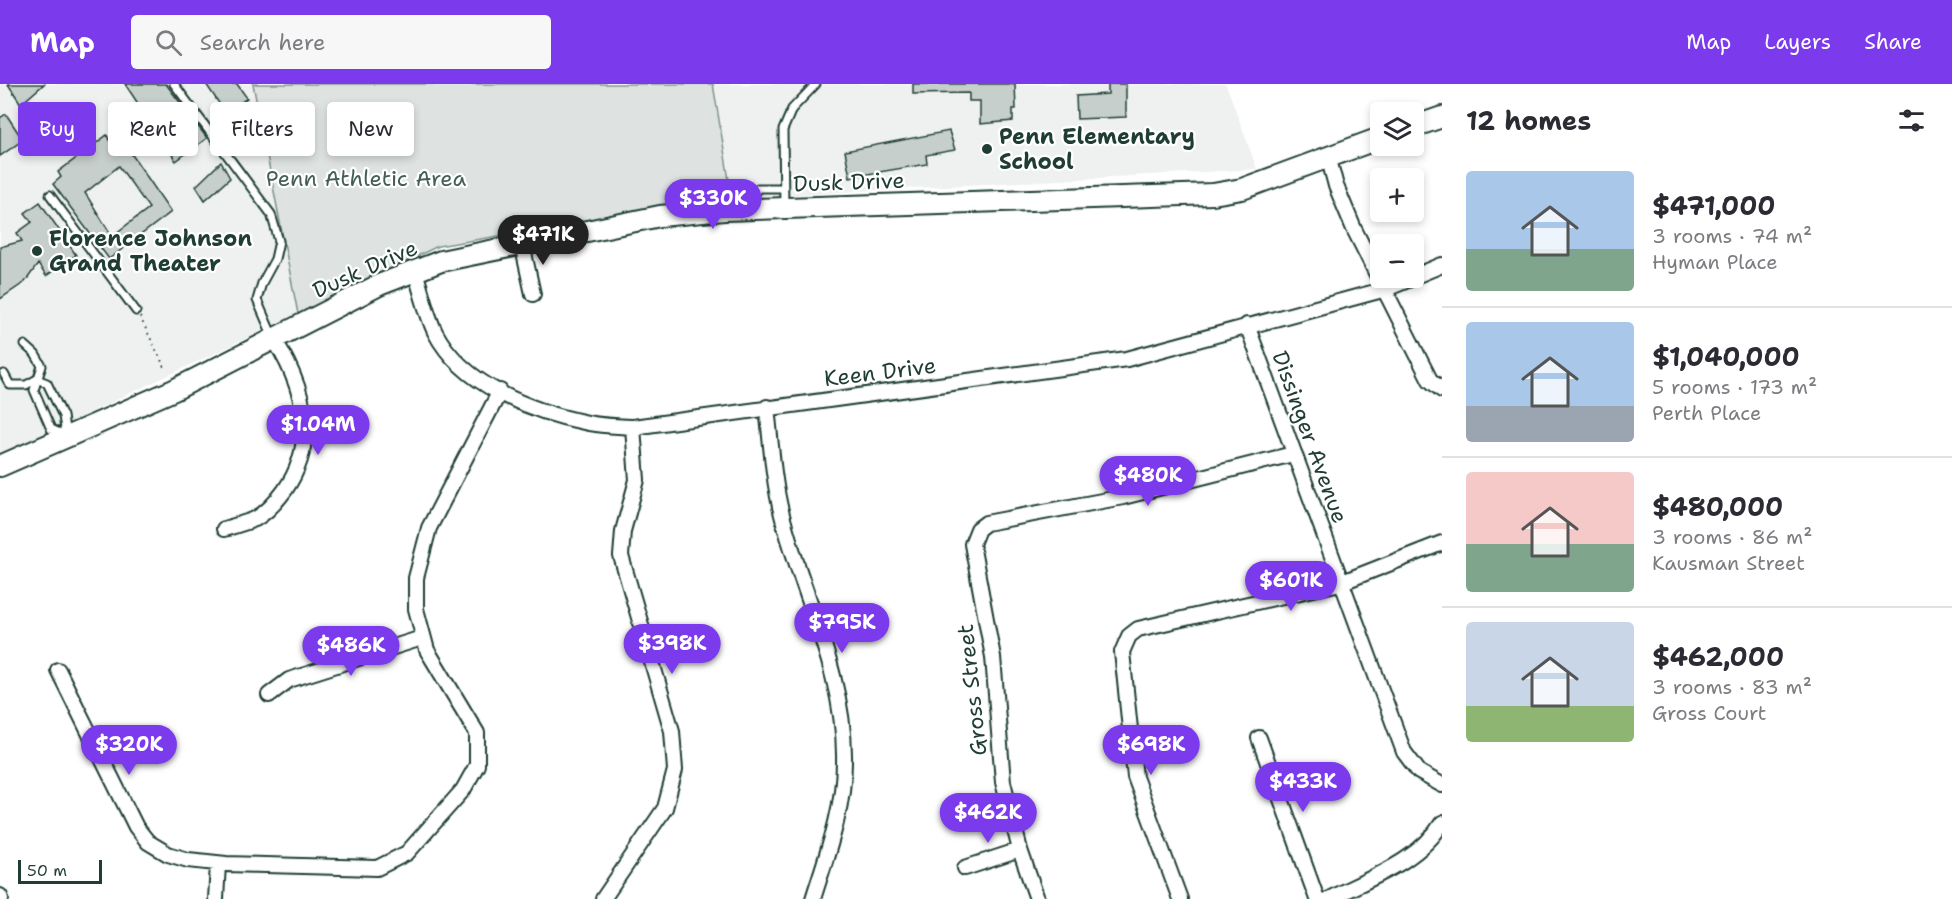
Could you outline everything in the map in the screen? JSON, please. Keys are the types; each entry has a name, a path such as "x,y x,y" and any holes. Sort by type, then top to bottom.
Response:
{"street":[{"path":"1424,123 1442,117"},
{"name":"Dusk Drive","path":"0,466 174,390 379,285 441,261 660,216 754,209 1213,194 1242,189 1370,141"},
{"path":"1328,156 1336,186 1354,229 1430,380 1442,390"},
{"path":"522,244 533,294"},
{"name":"Keen Drive","path":"1424,273 1442,266"},
{"name":"Keen Drive","path":"414,271 435,332 457,361 482,382 527,405 588,423 633,427 1116,361 1386,289"},
{"name":"Dissinger Avenue","path":"1247,325 1404,752 1419,772 1442,785"},
{"path":"224,529 255,519 274,503 295,473 303,450 306,424 302,398 286,358 274,339"},
{"path":"58,670 136,827 147,842 168,855 218,864 377,868 407,853 469,783 479,755 473,722 439,672 422,638 415,593 419,563 429,528 500,391"},
{"path":"767,407 782,514 831,671 843,728 844,762 841,798 813,899"},
{"path":"603,899 665,808 675,771 672,731 621,556 623,531 637,480 633,427"},
{"name":"Gross Street","path":"1037,899 1020,850 1002,782 993,657 972,544 978,529 986,523 1123,497 1293,454"},
{"path":"1180,899 1135,777 1122,652 1129,636 1138,629 1340,583 1442,543"},
{"path":"269,695 290,680 422,638"},
{"path":"1259,738 1317,899"},
{"path":"1329,899 1410,856 1429,841 1442,823"},
{"path":"965,868 1020,850"},
{"path":"216,899 218,864"}],"lane":[{"path":"174,84 271,214 279,241 275,259 262,283 257,300 274,339"},
{"path":"784,208 783,129 792,109 816,84"},
{"path":"754,209 754,194 758,188 784,188"},
{"path":"50,195 136,311"},
{"path":"25,345 35,354 42,366 34,390 51,429 66,436"},
{"path":"4,374 10,385 17,386 37,379 47,383 63,416 66,436"}],"path":[{"path":"136,311 165,368"}],"shaded area":[{"path":"0,84 253,84 257,102 210,102 210,156 267,156 298,314 0,455"},
{"name":"Penn Elementary School","path":"713,84 1226,84 1257,169 732,198"}],"green space":[{"name":"Penn Athletic Area","path":"253,84 713,84 732,198 438,246 298,314 267,156 315,156 315,102 257,102"}],"building":[{"path":"8,84 44,84 23,102 20,102"},
{"path":"125,84 166,84 180,102 137,102"},
{"path":"206,84 237,84 247,98 241,102 218,102"},
{"path":"913,84 1015,84 1016,109 1013,109 1013,121 980,124 980,101 969,101 969,93 913,94"},
{"path":"1108,84 1126,84 1126,117 1077,119 1076,96 1108,94"},
{"path":"6,114 18,132 18,143 0,156 0,118"},
{"path":"198,126 207,138 198,145"},
{"path":"949,131 955,150 926,155 927,164 850,177 845,151"},
{"path":"107,135 108,156 133,156 171,212 109,259 53,184 61,177 58,172 79,156 96,156 96,143","holes":["119,166 149,208 112,236 85,193"]},
{"path":"173,156 183,156 176,161"},
{"path":"221,162 230,178 205,200 196,186"},
{"name":"Florence Johnson Grand Theater","path":"40,202 76,255 46,276 38,264 25,282 0,299 0,247 22,241 17,233 32,222 25,213"}],"place":[{"name":"Penn Elementary School","path":"987,149"},
{"name":"Florence Johnson Grand Theater","path":"37,251"}]}
